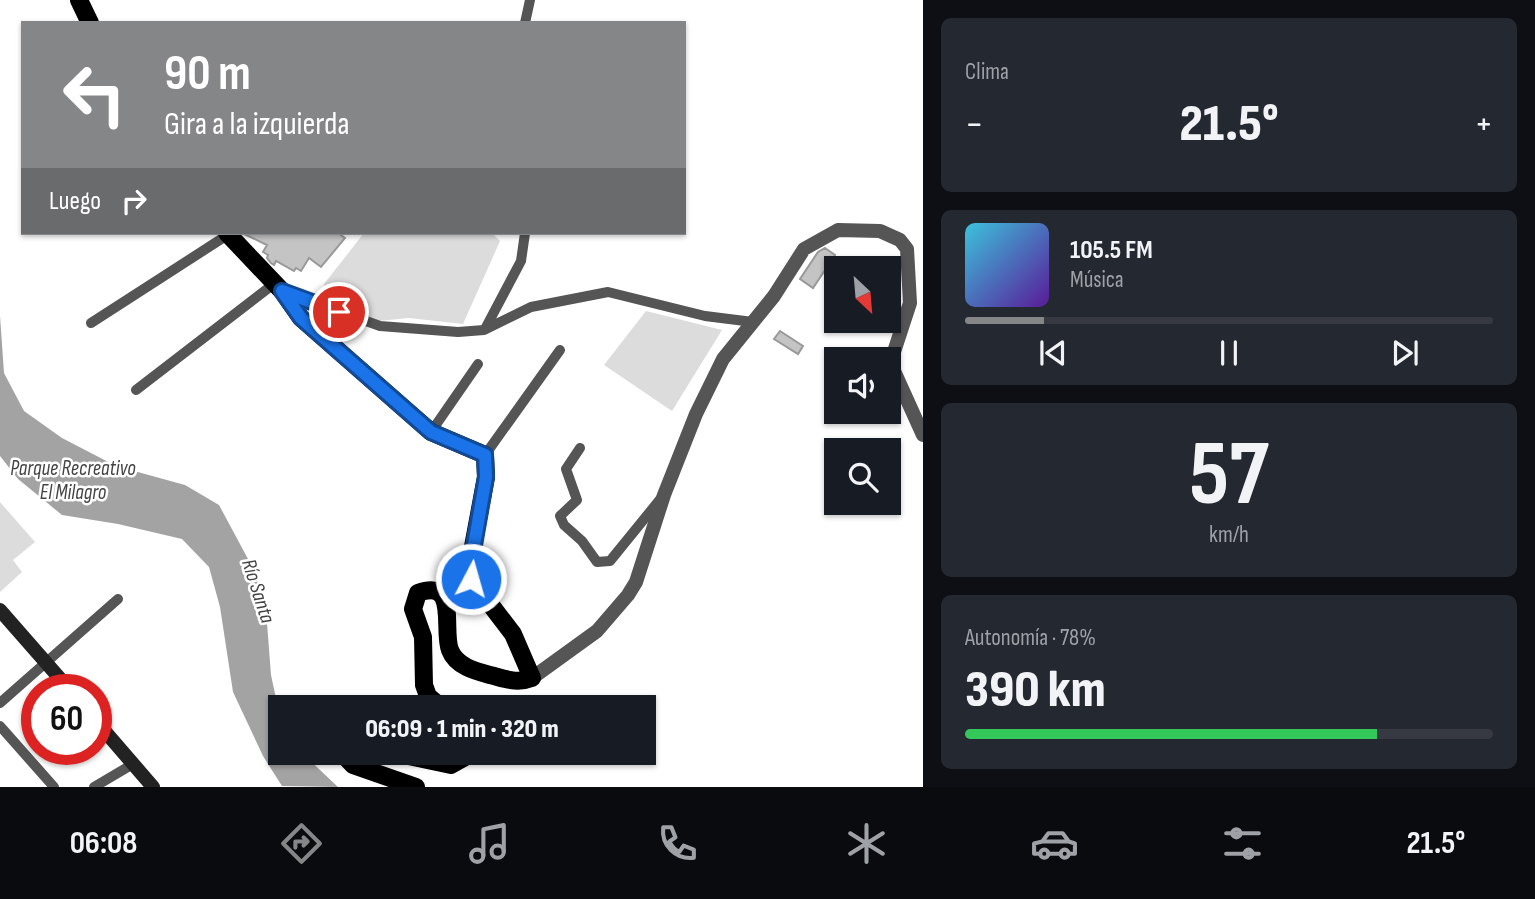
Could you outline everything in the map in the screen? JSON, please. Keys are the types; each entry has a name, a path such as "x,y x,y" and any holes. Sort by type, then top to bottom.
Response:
{"main road":[{"path":"82,2 89,21"},
{"path":"229,235 278,287 301,318 431,432 485,455 486,477 470,568 471,579 513,634 532,678 521,682 509,680 464,666 450,652 444,597 437,591 426,590 418,593 413,609 423,637 424,685 428,695"},
{"path":"0,610 56,674"},
{"path":"112,740 153,787"},
{"path":"353,765 416,787"}],"street":[{"path":"525,21 530,0"},
{"path":"532,678 592,636 628,595 636,582 664,495 696,414 723,359 774,296 796,258 816,241 838,230 851,228 880,231 900,240 907,249 911,290 892,358 894,371 922,435"},
{"path":"91,323 226,235"},
{"path":"484,330 521,261 525,235"},
{"path":"136,390 278,287 380,326 458,332 484,330 531,307 608,292 705,316 753,322"},
{"path":"485,455 560,350"},
{"path":"431,432 478,364"},
{"path":"580,448 566,469 577,500 560,516 564,525 582,541 597,562 610,561 664,495"},
{"path":"0,704 118,599"},
{"path":"0,726 54,787"},
{"path":"94,787 133,764"}],"shaded area":[{"path":"362,235 494,235 500,241 463,324 409,318 378,321 329,301 324,284"},
{"path":"646,311 722,330 672,411 604,365"},
{"path":"0,502 35,542 13,560 22,572 0,592"}],"water":[{"name":"Parque Recreativo El Milagro","path":"0,316 4,373 24,411 62,438 116,466 185,485 219,505 255,572 267,623 275,695 268,695 268,764 233,692 220,607 209,567 182,539 118,524 62,515 18,479 0,456"},
{"name":"Parque Recreativo El Milagro","path":"269,765 315,765 338,787 282,786"}],"building":[{"path":"246,235 341,235 345,238 321,267 309,258 301,271 296,268 294,271 276,261 274,265 271,263 268,255 263,252 267,245"},
{"path":"825,248 835,255 824,256 824,272 813,288 800,279 818,252"},
{"path":"780,331 803,346 798,354 774,339"}],"route":[{"path":"339,312 282,291 301,318 431,432 485,455 486,477 470,568 471,579"}],"water label":[{"name":"Río Santa","path":"258,591"}]}
